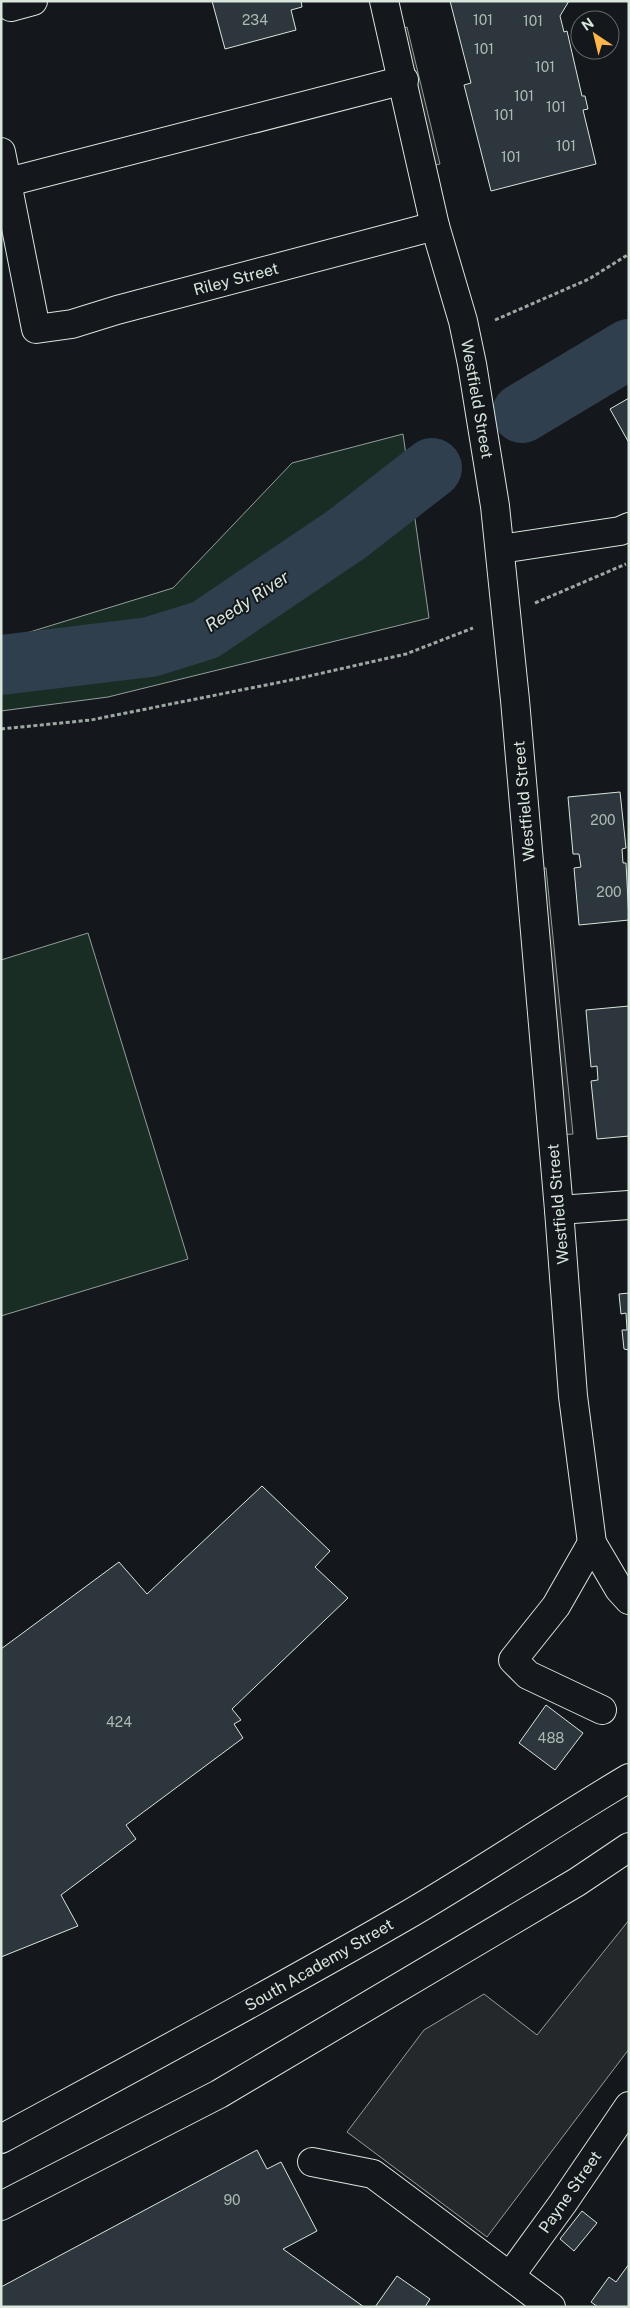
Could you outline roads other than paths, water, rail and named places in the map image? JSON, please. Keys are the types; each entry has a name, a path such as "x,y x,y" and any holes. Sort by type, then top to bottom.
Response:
{"main road":[{"name":"Westfield Street","path":"384,1 404,80 436,226 463,322 475,383 500,549 559,1210 573,1396 592,1543 619,1589 629,1600"},
{"path":"1,152 8,182 404,80"},
{"name":"Riley Street","path":"8,182 36,329 72,324 117,310 436,226"},
{"path":"500,549 620,531 629,527"},
{"path":"559,1210 629,1205"},
{"path":"592,1543 556,1606 513,1660 528,1675 602,1710"},
{"name":"South Academy Street","path":"1,2139 252,2004 407,1915 556,1821 629,1778"},
{"path":"1,2206 219,2094 577,1882 629,1847"},
{"name":"Payne Street","path":"510,2276 564,2203 629,2106"},
{"path":"312,2162 374,2174 551,2307"}],"waterway":[{"name":"Reedy River","path":"522,413 629,349"},
{"name":"Reedy River","path":"1,665 150,647 205,630 347,534 432,468"}]}
